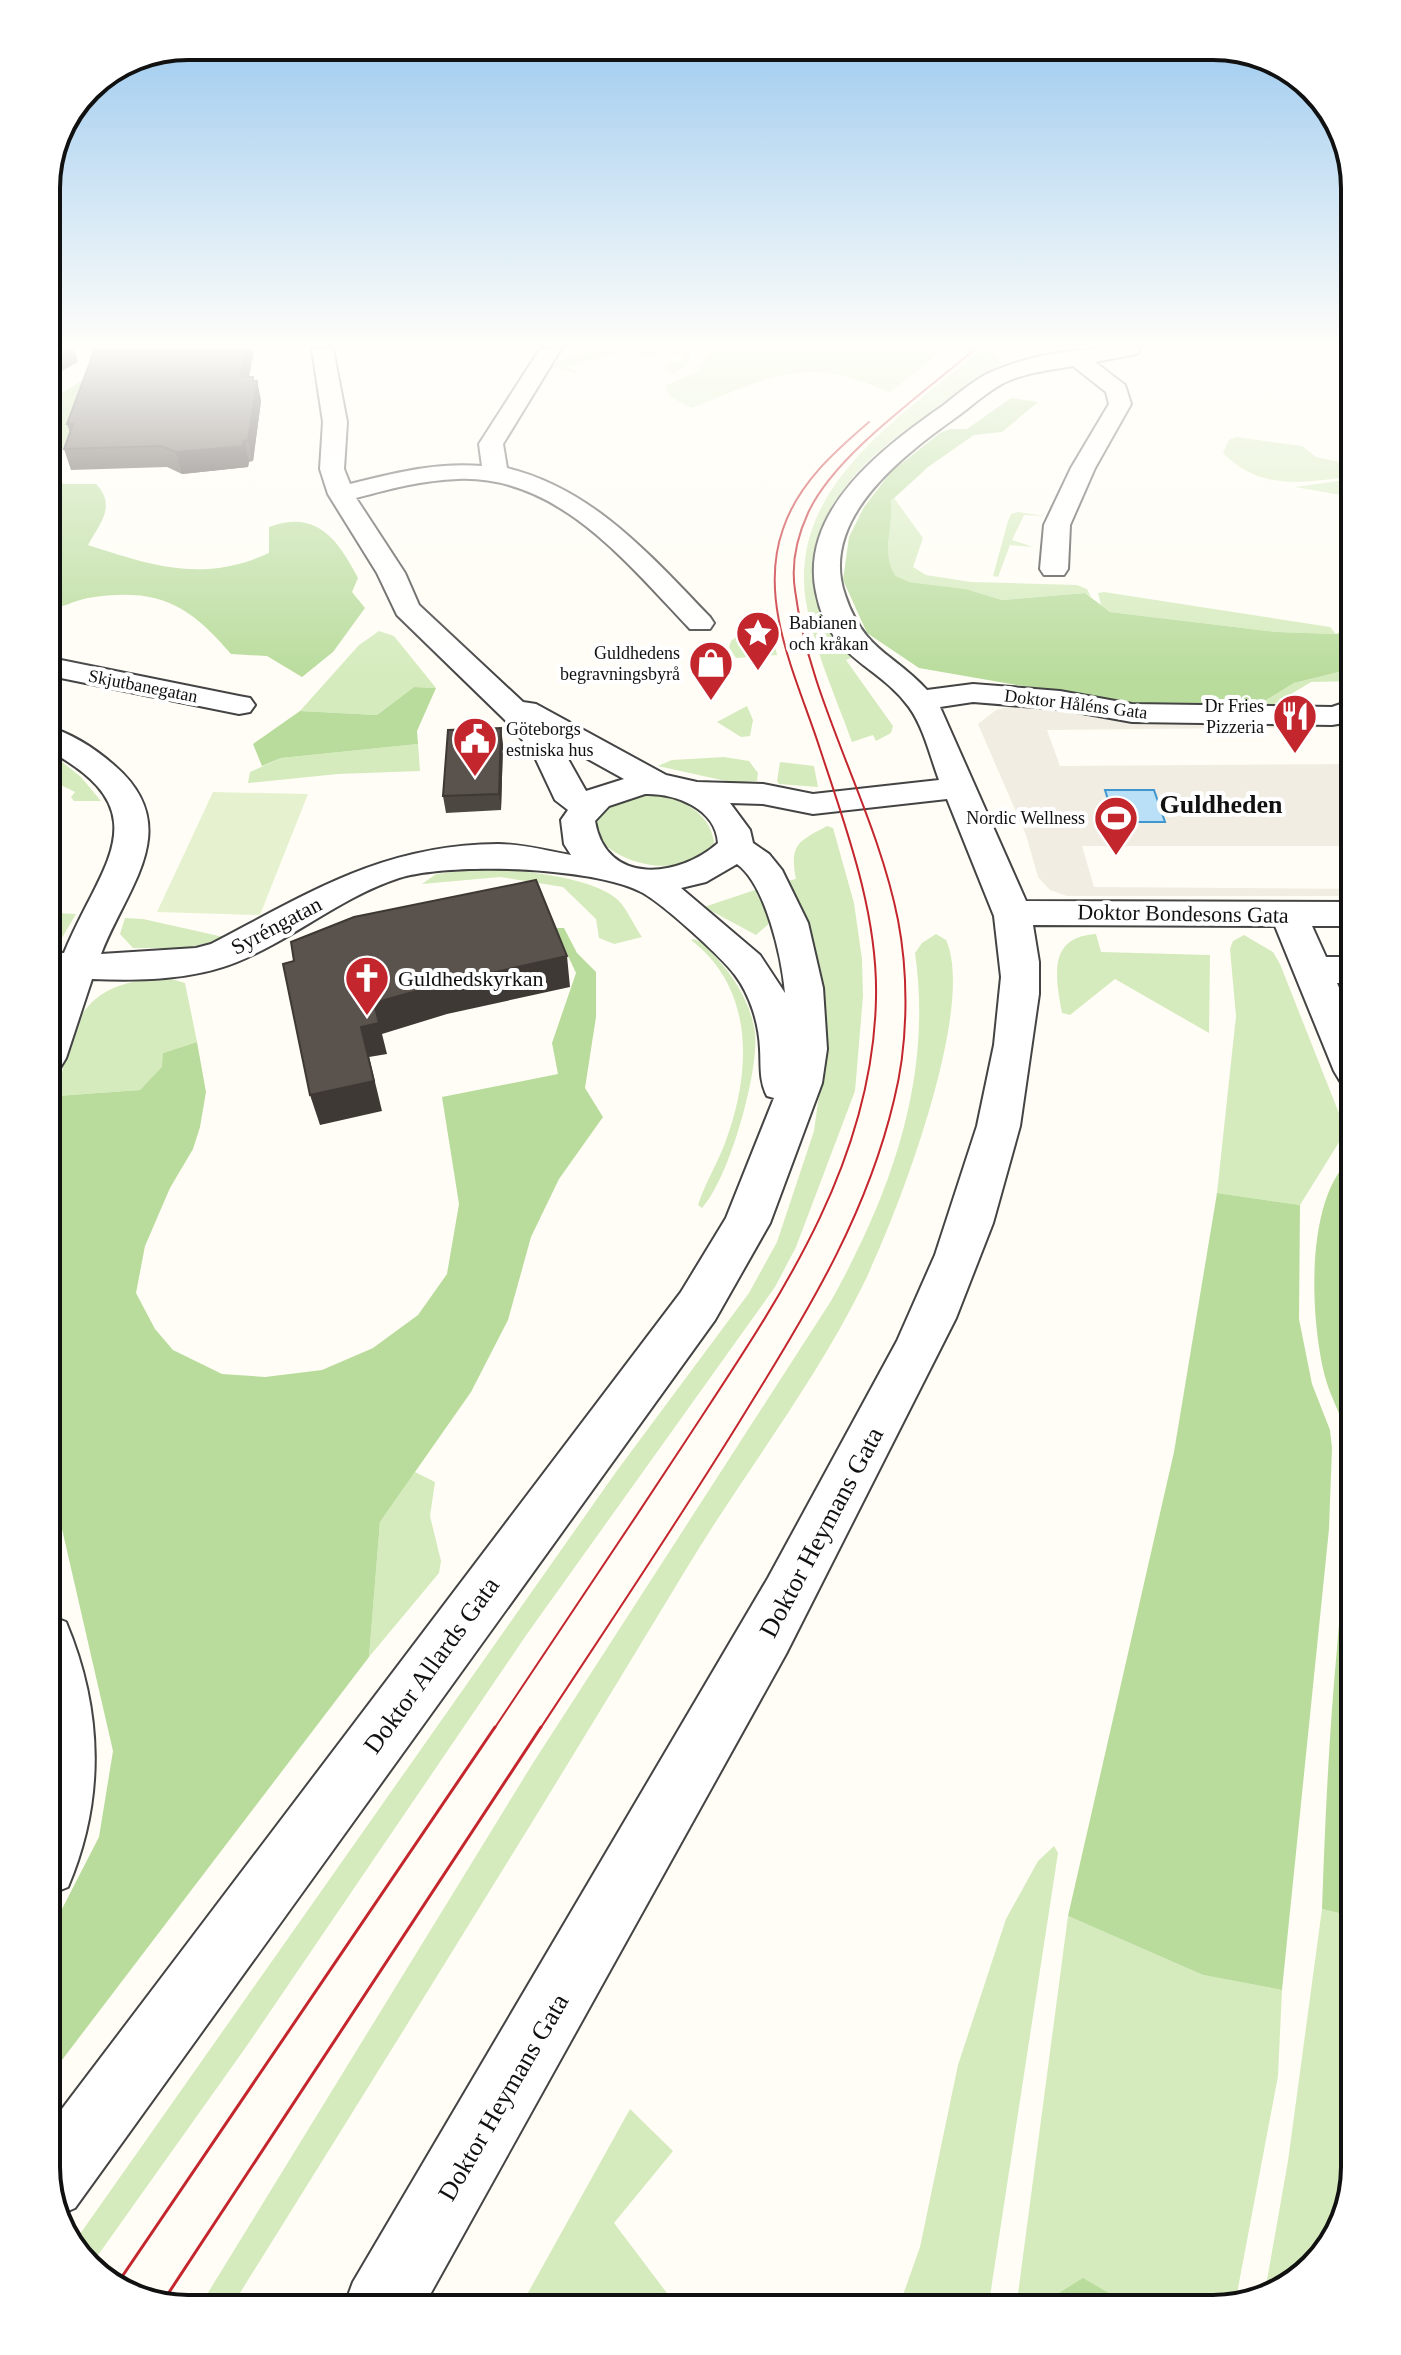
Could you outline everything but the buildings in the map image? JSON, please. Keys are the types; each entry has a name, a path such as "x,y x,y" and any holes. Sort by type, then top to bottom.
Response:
{"street":[{"name":"Doktor Allards Gata","path":"333,459 332,469 341,494 391,573 407,609 447,650 502,697 547,748 567,793 582,814 580,838 590,853 610,871 650,881 702,873 717,866 752,837"},
{"name":"Doktor Allards Gata","path":"355,459 378,500 391,573"},
{"path":"493,459 495,473"},
{"path":"890,459 851,494 831,546 829,575 833,599 848,635 865,655 920,700"},
{"path":"1054,569 1057,525 1088,459"},
{"path":"341,494 378,500 467,485 495,473 558,492 582,507 630,549 700,623"},
{"name":"Skjutbanegatan","path":"60,669 239,705"},
{"path":"1279,713 1308,691 1341,690"},
{"name":"Doktor Håléns Gata","path":"920,700 973,693 1060,700 1132,713 1341,715"},
{"name":"Doktor Allards Gata","path":"502,697 657,783 693,792 717,807 733,829 752,837"},
{"name":"Doktor Heymans Gata","path":"388,2295 807,1564 918,1350 985,1173 1005,1097 1020,962 1011,913 920,700"},
{"path":"60,743 82,754 112,779 124,799 132,829 128,854 62,965"},
{"name":"Doktor Allards Gata","path":"582,814 610,792 657,783"},
{"path":"693,792 763,794 813,804 958,788"},
{"path":"752,837 813,804"},
{"name":"Syréngatan","path":"499,855 582,814"},
{"name":"Doktor Allards Gata","path":"60,2169 698,1306 747,1223 801,1083 808,1018 795,945 775,890 757,862 752,837"},
{"name":"Syréngatan","path":"62,965 198,961 224,953 377,873 396,867 499,855 610,871"},
{"name":"Doktor Allards Gata","path":"650,881 730,943 763,985 779,1034 781,1129"},
{"name":"Doktor Bondesons Gata","path":"1011,913 1341,914"},
{"path":"1289,915 1341,1039"},
{"path":"1311,970 1341,970"},
{"path":"60,1702 68,1767 65,1808 60,1823"}],"green space":[{"path":"856,459 872,459 848,483 826,519 817,559 825,605 851,658 846,660 893,726 891,733 876,741 873,735 852,742 820,656 806,602 805,560 815,522 833,488"},
{"path":"907,459 940,459 891,501 888,549 891,567 896,576 909,582 966,589 1002,600 1085,593 1110,612 1277,632 1341,632 1341,671 1294,683 1258,705 1132,705 919,668 867,633 843,580 849,537 864,507 891,472"},
{"path":"1230,459 1325,459 1341,462 1341,478 1281,481 1251,473"},
{"path":"1341,481 1341,495 1295,487"},
{"path":"60,482 96,484 102,492 106,507 88,545 156,565 200,569 245,562 269,553 269,527 285,522 313,525 324,531 342,551 358,578 352,592 365,608 333,652 302,677 267,656 231,654 200,622 169,603 133,595 88,598 60,607"},
{"path":"894,498 923,538 913,567 926,575 971,582 1077,585 1087,589 1091,597 1085,593 1002,600 966,589 908,582 896,576 888,549 891,502"},
{"path":"1018,512 1045,516 1024,515 1012,540 1033,547 1010,545 998,577 993,576 1008,521 1011,514"},
{"path":"1098,593 1330,627 1336,634 1277,632 1110,612 1101,605"},
{"path":"748,614 768,617 777,655 736,658 729,647 731,641 747,628 743,618"},
{"path":"379,631 394,636 436,688 414,687 377,715 300,711 359,645"},
{"path":"1341,671 1341,681 1311,682 1273,705 1258,705 1294,683"},
{"path":"414,687 436,688 417,731 418,744 281,758 262,766 253,744 300,711 377,715"},
{"path":"747,706 753,720 750,736 741,737 717,722"},
{"path":"418,744 420,771 338,774 248,783 250,772 281,758"},
{"path":"724,757 749,761 758,773 757,781 735,783 658,766 672,760"},
{"path":"60,761 81,777 101,801 74,801 71,797 75,792 60,785"},
{"path":"780,762 814,766 818,787 779,784"},
{"path":"213,792 308,794 260,915 157,912"},
{"path":"652,793 673,798 700,814 714,842 708,852 691,861 670,866 648,865 611,850 599,838 595,825 599,811 619,797"},
{"path":"827,826 833,828 854,903 862,959 863,996 855,1091 796,1247 775,1287 527,1634 246,2047 97,2256 80,2234 616,1472 749,1293 777,1242 814,1131 824,1058 783,882 796,879 795,851 809,836"},
{"path":"479,869 531,872 591,885 618,900 642,937 614,944 599,938 596,919 563,887 500,877 422,884 436,874"},
{"path":"761,888 771,922 756,935 704,907"},
{"path":"60,913 76,914 60,941"},
{"path":"125,918 143,919 228,938 188,948 133,948 120,934"},
{"path":"555,928 564,928 577,953 596,972 596,1017 585,1088 603,1117 559,1179 531,1237 508,1320 471,1392 380,1522 369,1657 60,2063 60,1913 99,1837 113,1751 60,1520 60,1096 140,1090 162,1067 163,1053 197,1042 206,1092 200,1127 193,1149 170,1188 145,1246 136,1293 155,1329 173,1350 222,1374 265,1377 322,1370 373,1348 418,1315 447,1274 459,1204 442,1097 558,1074 552,1043 576,973"},
{"path":"936,934 946,940 953,972 951,1013 942,1061 912,1164 894,1212 844,1322 688,1566 239,2295 207,2295 533,1763 831,1301 853,1260 889,1176 912,1090 918,1045 919,999 915,953 922,943"},
{"path":"1096,934 1101,952 1210,955 1209,1033 1115,979 1070,1015 1062,1013 1057,972 1062,950 1069,942"},
{"path":"1244,935 1273,952 1341,1118 1341,1139 1300,1205 1217,1193 1236,1016 1230,949 1233,941"},
{"path":"693,939 708,948 732,978 743,995 755,1033 752,1073 740,1125 722,1174 702,1208 698,1205 700,1199 734,1117 743,1062 737,1008 727,983"},
{"path":"165,977 185,983 197,1042 163,1053 163,1067 140,1090 60,1096 68,1047 84,1011 97,998 114,988"},
{"path":"1341,1171 1341,1419 1321,1356 1314,1294 1319,1228 1326,1199"},
{"path":"1217,1193 1300,1205 1299,1319 1312,1384 1330,1430 1332,1448 1329,1529 1282,1990 1203,1975 1068,1916 1174,1452"},
{"path":"415,1472 435,1482 430,1516 441,1561 439,1573 369,1657 380,1522"},
{"path":"1341,1607 1341,1914 1322,1909"},
{"path":"1054,1846 1058,1853 990,2295 903,2295 920,2247 958,2065 1006,1919 1038,1861"},
{"path":"1322,1909 1341,1914 1339,2192 1328,2224 1309,2251 1266,2283 1288,2161"},
{"path":"1068,1916 1203,1975 1282,1990 1278,2076 1237,2293 1111,2295 1083,2279 1056,2295 1018,2295"},
{"path":"630,2109 673,2151 614,2223 668,2295 527,2295"},
{"path":"1083,2278 1112,2295 1056,2295"}],"shaded area":[{"path":"1018,704 1341,720 1341,727 1047,730 1060,766 1341,764 1341,846 1082,846 1094,887 1341,889 1341,896 1067,896 1050,890 1038,877 1026,835 978,724 996,710"}],"water":[{"path":"1105,790 1154,790 1165,822 1115,822"}],"tram line":[{"path":"494,1729 719,1391 784,1286 838,1177 857,1120 871,1060 876,998 872,934 850,840 784,640 777,612 775,584 776,557 783,529 798,498 828,459"},
{"path":"540,1729 702,1482 797,1327 854,1218 883,1140 894,1100 904,1034 905,988 898,920 875,837 814,673 794,580 798,541 808,513 821,491 848,459"},
{"path":"122,2276 495,1727"},
{"path":"168,2294 541,1727"}],"place":[{"name":"Babianen och kråkan","path":"758,672"},
{"name":"Guldhedens begravningsbyrå","path":"711,702"},
{"name":"Dr Fries Pizzeria","path":"1295,755"},
{"name":"Göteborgs estniska hus","path":"475,778"},
{"name":"Nordic Wellness","path":"1116,857"},
{"name":"Guldhedskyrkan","path":"367,1017"}],"district":[{"name":"Guldheden","path":"1221,804"}]}
